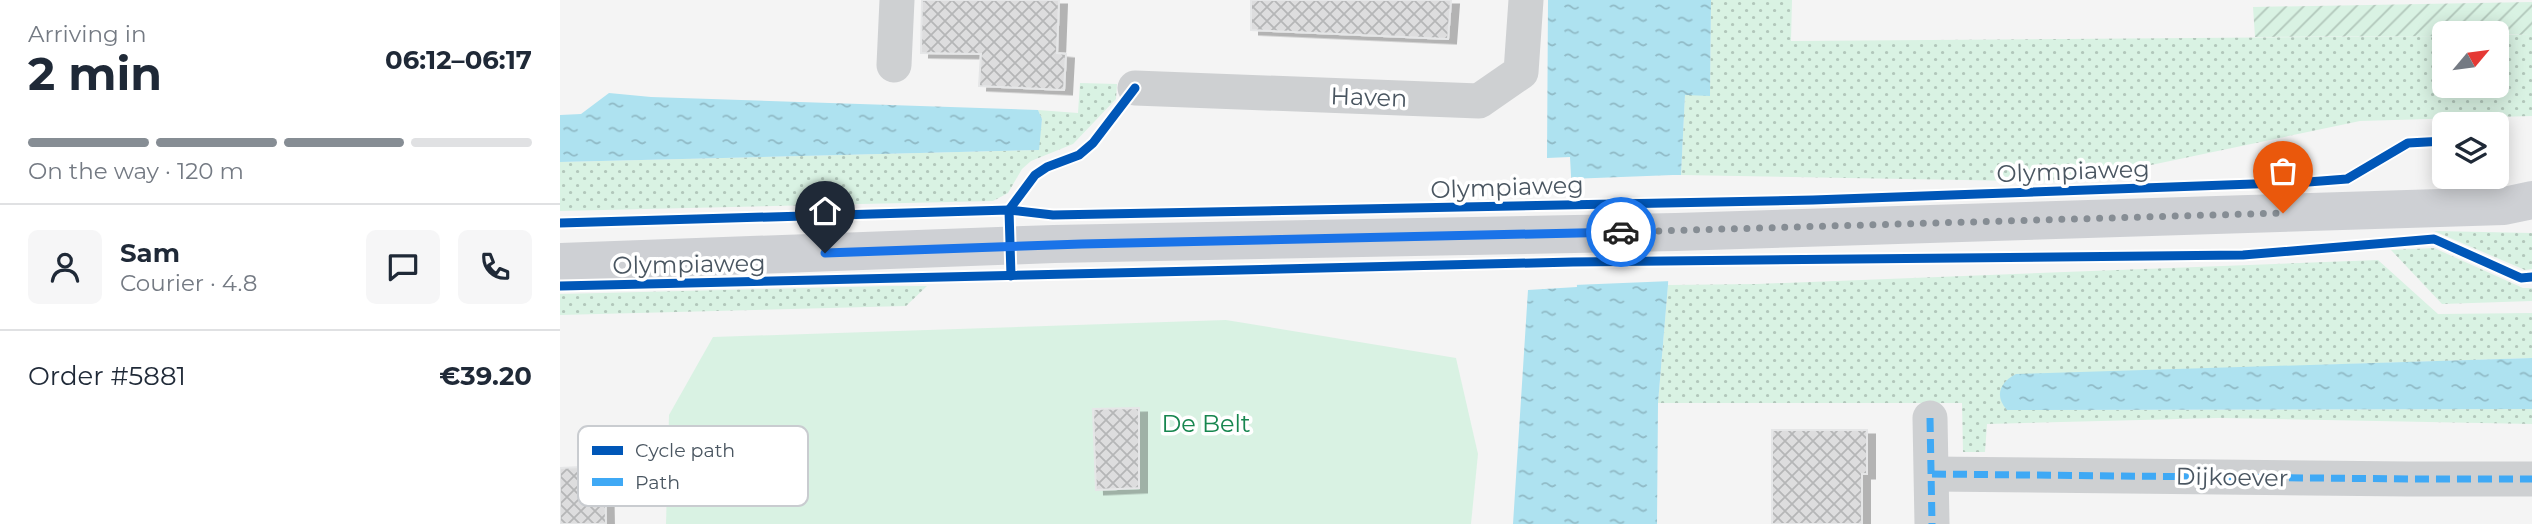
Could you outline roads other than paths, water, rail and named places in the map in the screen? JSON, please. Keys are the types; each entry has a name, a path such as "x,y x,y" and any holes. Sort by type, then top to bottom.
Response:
{"main road":[{"name":"Olympiaweg","path":"560,262 1054,244 1676,232 2523,207"}],"street":[{"path":"894,65 897,0"},
{"name":"Haven","path":"1135,88 1479,101 1521,72 1525,0"},
{"path":"1930,418 1932,524"},
{"name":"Dijkoever","path":"1932,474 2532,479"}],"water":[{"path":"1548,0 1711,0 1710,96 1685,95 1681,175 1672,175 1668,285 1658,403 1657,524 1513,524 1528,290 1577,287 1570,157 1547,158"},
{"path":"609,93 651,97 1038,110 1042,119 1039,150 560,162 560,115 581,114"},
{"path":"2532,358 2532,409 2007,410 2000,395 2006,381 2016,374"}],"park label":[{"name":"De Belt","path":"1206,423"}]}
